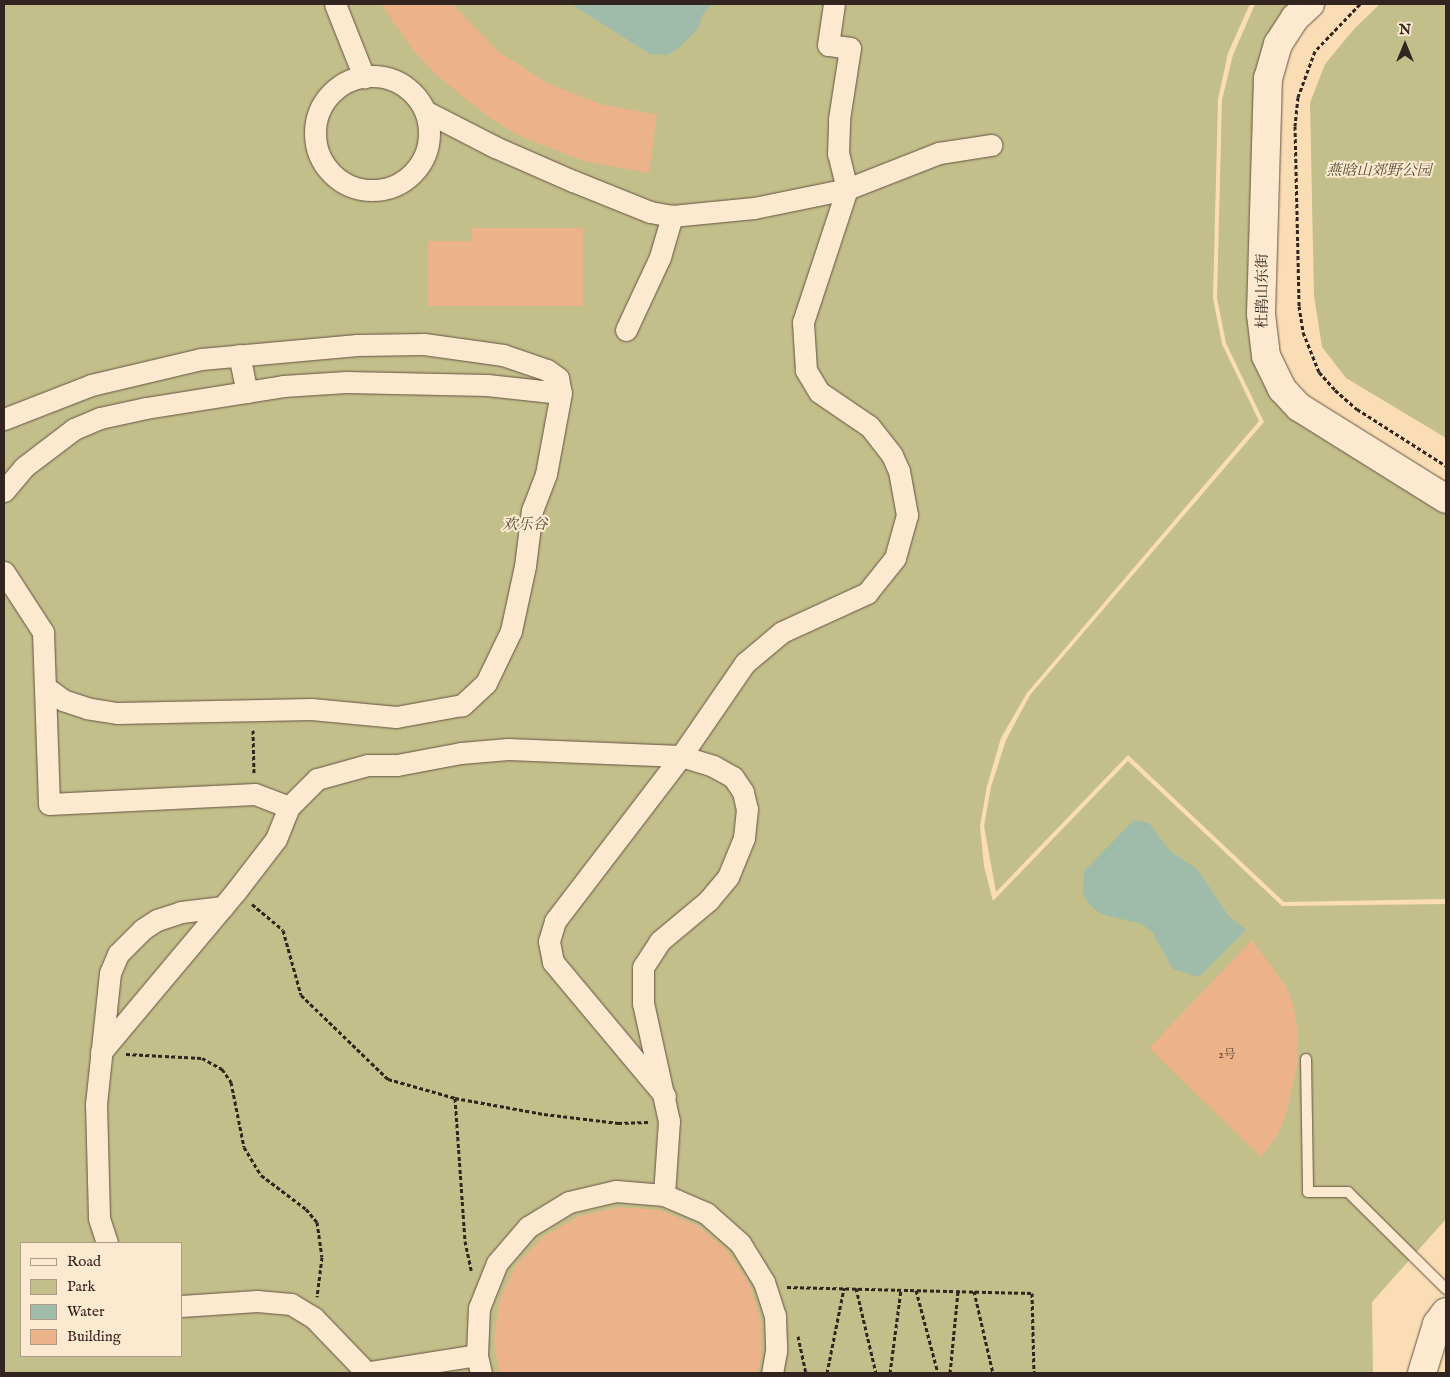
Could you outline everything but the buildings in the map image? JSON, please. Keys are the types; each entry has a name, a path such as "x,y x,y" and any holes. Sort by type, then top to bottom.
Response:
{"street":[{"path":"336,4 364,77"},
{"path":"665,1096 566,979 554,962 549,941 555,921 681,756 745,663 782,632 848,604 867,593 883,577 904,537 907,515 906,492 892,455 869,426 819,392 806,370 803,322 847,189 838,154 839,119 850,48 828,45 834,4"},
{"name":"杜鹃山东街","path":"1310,4 1296,18 1278,44 1268,78 1261,314 1266,356 1282,389 1299,406 1446,499"},
{"path":"364,77 387,78 401,84 416,96 425,110 429,127 428,147 422,163 410,176 380,190 362,190 345,184 324,164 316,142 316,122 330,95 344,84 364,77"},
{"path":"425,110 564,178 650,212 672,216 754,208 847,189 939,154 990,145"},
{"path":"626,330 660,257 672,216"},
{"path":"4,418 91,385 136,372 239,355 357,345 468,348 503,355 547,370 558,378 562,393 546,474 532,510 525,566 511,631 486,683 462,705 396,717 311,709 118,712 87,708 63,700 45,687"},
{"path":"239,355 247,392"},
{"path":"4,491 24,467 74,428 100,418 247,392 346,382 487,384 562,393"},
{"path":"4,572 43,632 48,804 255,794 289,807"},
{"path":"101,1052 229,899 276,838 289,807 317,779 342,770 368,765 421,761 461,753 508,748 681,756 713,766 733,777 743,792 747,809 744,838 728,877 709,900 660,941 643,967 643,1003 669,1121 664,1195"},
{"path":"107,1242 99,1218 96,1104 110,973 118,954 143,929 157,920 229,899"},
{"path":"182,1306 256,1301 291,1304 314,1318 365,1373 479,1364 480,1308 497,1263 528,1227 569,1202 616,1191 664,1195 706,1213 740,1243 766,1286 774,1316 776,1351 772,1373"},
{"path":"1422,1373 1437,1324 1446,1312"}],"lane":[{"path":"1306,1059 1308,1192 1348,1192 1446,1289"}],"path":[{"path":"1360,4 1315,51 1298,97 1296,146 1299,306 1303,332 1319,372 1335,390 1357,409 1446,466"},
{"path":"252,711 255,794"},
{"path":"229,899 283,930 300,995 388,1079 455,1098 618,1123 669,1121"},
{"path":"101,1052 202,1058 222,1069 231,1082 244,1147 261,1175 306,1209 318,1222 322,1257 314,1318"},
{"path":"455,1098 465,1241 480,1308"},
{"path":"766,1286 1032,1292 1034,1373"},
{"path":"827,1373 844,1288"},
{"path":"856,1288 876,1373"},
{"path":"890,1373 901,1289"},
{"path":"916,1290 938,1373"},
{"path":"950,1373 958,1291"},
{"path":"974,1291 993,1373"}],"green space":[{"name":"欢乐谷","path":"4,4 1250,4 1228,53 1218,99 1213,298 1222,344 1259,421 1027,693 1001,738 987,786 980,826 984,866 993,901 1128,761 1282,906 1446,904 1446,1219 1372,1302 1373,1373 4,1373"},
{"path":"1255,4 1303,4 1282,28 1268,375 1446,504 1446,899 1284,902 1128,755 996,892 984,826 991,787 1006,740 1030,695 1264,422 1226,343 1217,298 1222,100 1233,55"},
{"name":"燕晗山郊野公园","path":"1380,4 1446,4 1446,438 1346,378 1322,347 1314,296 1310,103 1325,64 1355,28"}],"water":[{"path":"571,4 712,4 703,14 698,29 679,48 667,55 650,54"},
{"path":"1134,820 1149,823 1170,851 1198,870 1228,915 1246,930 1199,977 1173,969 1152,932 1142,924 1101,914 1090,905 1083,894 1084,871"}]}
